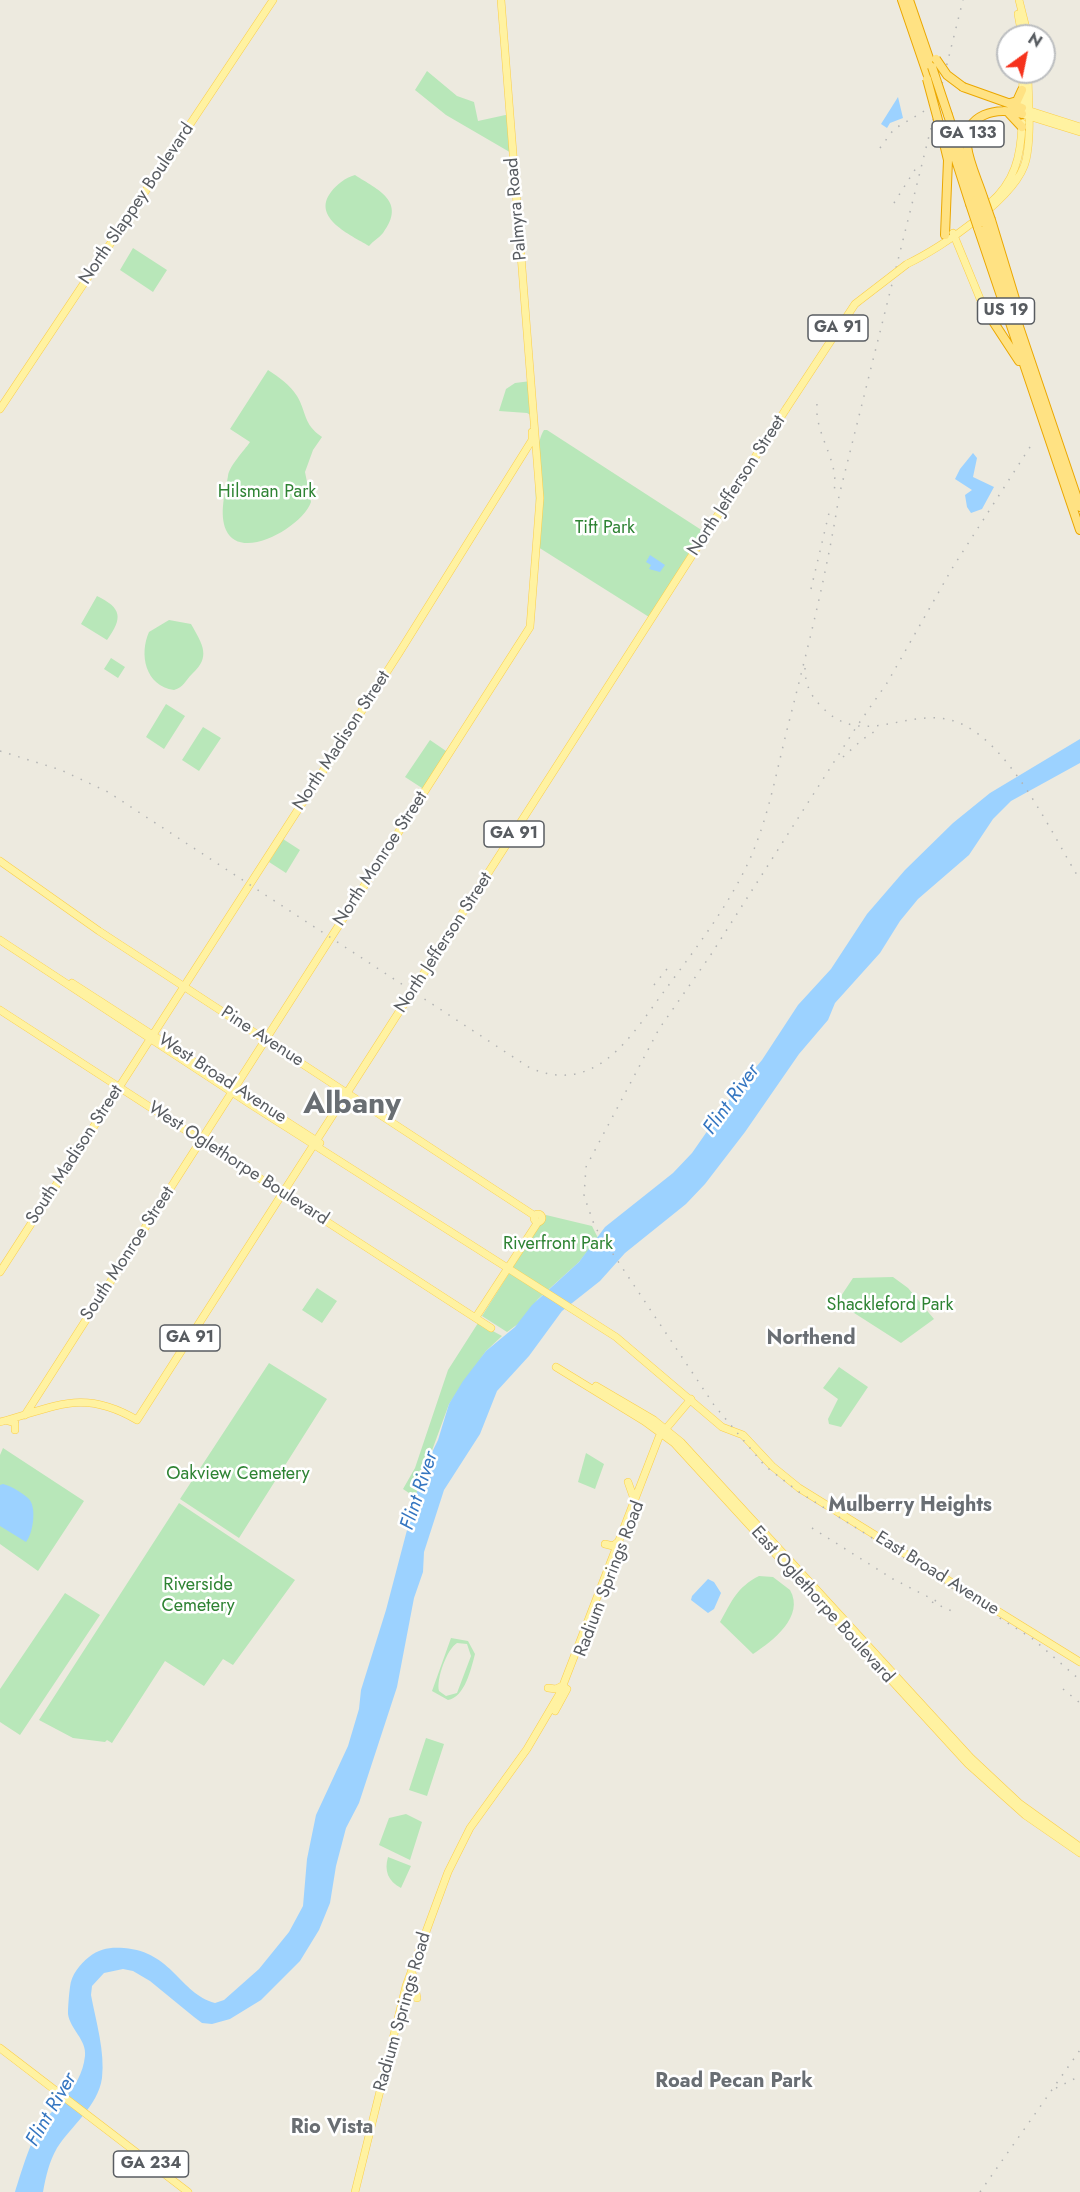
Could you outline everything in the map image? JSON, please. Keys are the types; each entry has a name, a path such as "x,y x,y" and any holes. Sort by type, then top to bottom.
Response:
{"highway":[{"name":"US 19","path":"902,0 948,115 977,200 1034,394 1080,530"},
{"name":"US 19","path":"911,0 930,72"},
{"path":"948,236 948,160 930,72 947,75 963,87 1007,107 1025,129"},
{"path":"1007,107 1017,101 1022,90"},
{"name":"GA 133","path":"984,224 977,200 967,139 976,120 992,111 1007,107 1025,112"},
{"name":"US 19","path":"943,130 977,200"},
{"name":"US 19","path":"984,224 1044,404 1050,438 1080,507"},
{"path":"983,306 1020,362 1038,414 1050,438"},
{"path":"981,326 995,325"}],"main road":[{"name":"North Slappey Boulevard","path":"0,409 273,0"},
{"name":"Palmyra Road","path":"501,0 540,506 530,627"},
{"path":"1017,0 1022,22"},
{"name":"GA 133","path":"1022,84 1025,112"},
{"name":"GA 133","path":"1025,112 1027,84"},
{"path":"1025,112 1039,120 1080,132"},
{"path":"1025,112 1078,125"},
{"name":"GA 91","path":"1025,112 1025,129"},
{"path":"1025,129 1039,120"},
{"name":"North Jefferson Street","path":"316,1143 855,304 994,200 1008,183 1020,158 1025,129"},
{"path":"948,236 950,242 958,248"},
{"path":"948,236 958,248 983,306"},
{"name":"Palmyra Road","path":"532,440 534,418"},
{"name":"North Madison Street","path":"152,1037 393,662 532,440"},
{"name":"North Monroe Street","path":"234,1090 530,627"},
{"name":"Pine Avenue","path":"0,861 99,931 527,1208 538,1217 510,1269"},
{"name":"West Broad Avenue","path":"0,940 601,1328"},
{"name":"West Oglethorpe Boulevard","path":"0,1010 476,1317"},
{"name":"South Madison Street","path":"0,1272 152,1037"},
{"name":"South Monroe Street","path":"25,1415 234,1090"},
{"name":"GA 91","path":"3,1421 74,1402 92,1402 114,1407 137,1420 316,1143"},
{"path":"492,1327 476,1317 510,1269"},
{"name":"East Broad Avenue","path":"601,1328 633,1350 722,1426 743,1435 766,1461 799,1488 1080,1662"},
{"name":"East Oglethorpe Boulevard","path":"1080,1847 1029,1811 971,1758 686,1447 665,1431 627,1403 557,1366 665,1431 961,1756 1025,1815 1080,1853"},
{"path":"598,1392 622,1404 627,1403"},
{"path":"665,1431 691,1399"},
{"path":"34,1401 33,1407 41,1411"},
{"path":"3,1421 15,1423 15,1430"},
{"name":"Radium Springs Road","path":"593,1615 665,1431"},
{"name":"Radium Springs Road","path":"527,1749 534,1745 560,1703 659,1437 665,1431"},
{"path":"660,1447 666,1442 674,1443"},
{"path":"628,1482 633,1492 634,1504"},
{"path":"605,1544 613,1546 621,1539"},
{"name":"Radium Springs Road","path":"355,2192 411,1970 461,1844 482,1809 527,1749 552,1708 586,1634"},
{"path":"552,1708 549,1691 564,1685"},
{"path":"403,1999 410,1994 417,1998 411,1970"},
{"name":"GA 234","path":"0,2048 188,2192"}],"green space":[{"path":"427,71 457,96 474,102 478,121 510,114 513,154 446,115 415,90"},
{"path":"355,175 380,192 391,205 390,222 383,233 369,246 336,225 329,218 326,210 326,201 333,189"},
{"path":"133,248 167,270 153,292 120,270"},
{"name":"Hilsman Park","path":"268,370 294,392 311,428 322,437 313,450 305,472 311,502 306,511 285,530 257,542 244,543 234,539 226,530 223,510 229,472 250,442 230,429"},
{"path":"531,381 534,417 527,413 499,411 506,389 515,383"},
{"name":"Tift Park","path":"544,430 703,531 649,617 538,547 536,469 537,453"},
{"path":"97,596 111,605 117,614 116,626 107,640 81,624"},
{"path":"169,620 191,624 203,650 202,662 198,668 174,690 156,682 147,668 145,659 149,632"},
{"path":"111,658 125,667 118,678 104,669"},
{"path":"166,704 185,716 164,749 146,737"},
{"path":"203,727 221,738 199,771 182,760"},
{"path":"430,740 449,753 425,790 405,777"},
{"path":"283,839 300,850 286,873 269,862"},
{"name":"Riverfront Park","path":"546,1215 592,1226 598,1238 579,1262 538,1299 522,1321 507,1332 482,1316"},
{"name":"Shackleford Park","path":"893,1277 908,1288 934,1319 901,1343 837,1302 853,1278"},
{"path":"317,1288 337,1301 322,1323 302,1310"},
{"path":"478,1323 502,1336 486,1351 449,1404 415,1497 403,1489 415,1468 448,1370"},
{"name":"Oakview Cemetery","path":"269,1363 327,1399 239,1538 180,1499"},
{"path":"839,1367 868,1387 841,1427 829,1424 828,1419 838,1399 823,1388"},
{"path":"3,1448 84,1501 38,1571 0,1544 0,1455"},
{"path":"586,1453 604,1464 595,1489 578,1482"},
{"name":"Riverside Cemetery","path":"179,1503 295,1580 233,1665 223,1659 204,1686 165,1661 112,1743 107,1740 105,1742 73,1738 39,1720"},
{"path":"759,1576 773,1577 790,1590 794,1600 790,1618 785,1627 753,1654 720,1622 740,1590"},
{"path":"65,1593 100,1615 20,1735 0,1722 0,1689"},
{"path":"451,1638 468,1641 475,1654 469,1674 459,1694 448,1700 432,1691","holes":["457,1643 467,1644 471,1656 457,1693 446,1696 439,1691 439,1679 443,1665 453,1646"]},
{"path":"426,1738 444,1744 427,1796 409,1790"},
{"path":"406,1814 422,1822 410,1860 379,1845 389,1818"},
{"path":"388,1857 411,1866 401,1888 388,1875"}],"water":[{"path":"898,97 903,118 890,123 887,128 881,124"},
{"path":"973,453 977,458 973,477 994,487 982,509 971,513 967,507 965,495 972,490 955,479"},
{"path":"650,555 665,565 660,572 649,569 651,565 646,562"},
{"name":"Flint River","path":"1080,739 1080,763 1011,801 993,819 969,855 918,899 900,921 880,953 835,1003 828,1020 799,1054 745,1132 705,1184 686,1204 625,1253 600,1281 562,1311 529,1356 497,1391 480,1434 444,1490 424,1552 423,1572 414,1598 397,1687 359,1803 346,1828 336,1866 330,1903 319,1930 300,1961 261,2000 230,2019 212,2024 202,2023 150,1981 133,1971 123,1969 104,1973 92,1986 91,1995 100,2036 103,2068 95,2098 57,2148 48,2169 43,2192 15,2192 37,2132 72,2089 82,2068 85,2050 69,2019 68,2011 72,1978 86,1960 101,1950 110,1948 141,1951 165,1965 192,1991 215,2003 224,2000 259,1969 289,1932 303,1906 307,1859 316,1815 348,1746 359,1709 361,1690 386,1610 422,1473 438,1440 449,1404 463,1381 486,1351 515,1327 532,1305 579,1262 605,1227 673,1173 692,1153 731,1097 762,1060 798,1005 831,969 867,914 905,870 953,823 990,793"},
{"path":"3,1484 29,1499 33,1508 31,1533 26,1542 0,1526 0,1485"},
{"path":"708,1579 714,1582 721,1593 714,1609 708,1613 691,1600"}],"railway":[{"path":"0,751 61,770 108,792 530,1068 552,1074 572,1075 589,1070 605,1060 633,1033 718,916 740,880 762,827 817,610 839,496 963,0"},
{"path":"880,148 894,129 926,110 936,96"},
{"path":"894,203 916,168"},
{"path":"817,404 819,426 833,469 834,491"},
{"path":"1030,447 953,567 887,683 710,956 659,1029 586,1167 584,1196 595,1227 714,1405 765,1466 799,1492 1033,1639 1080,1680"},
{"path":"811,589 829,513"},
{"path":"805,668 807,684 816,701 836,718 852,725 885,725 936,718 954,721 974,731 1010,766 1042,814 1080,880"},
{"path":"843,757 863,739 880,728"},
{"path":"654,985 667,969"},
{"path":"812,1528 893,1579 940,1603"},
{"path":"932,1602 956,1613"},
{"path":"1063,1689 1080,1703"},
{"path":"980,2192 1080,2050"},
{"path":"1056,2088 1080,2076"}],"district":[{"name":"Albany","path":"352,1106"},
{"name":"Northend","path":"811,1339"},
{"name":"Mulberry Heights","path":"910,1506"},
{"name":"Road Pecan Park","path":"734,2082"},
{"name":"Rio Vista","path":"332,2128"}]}
